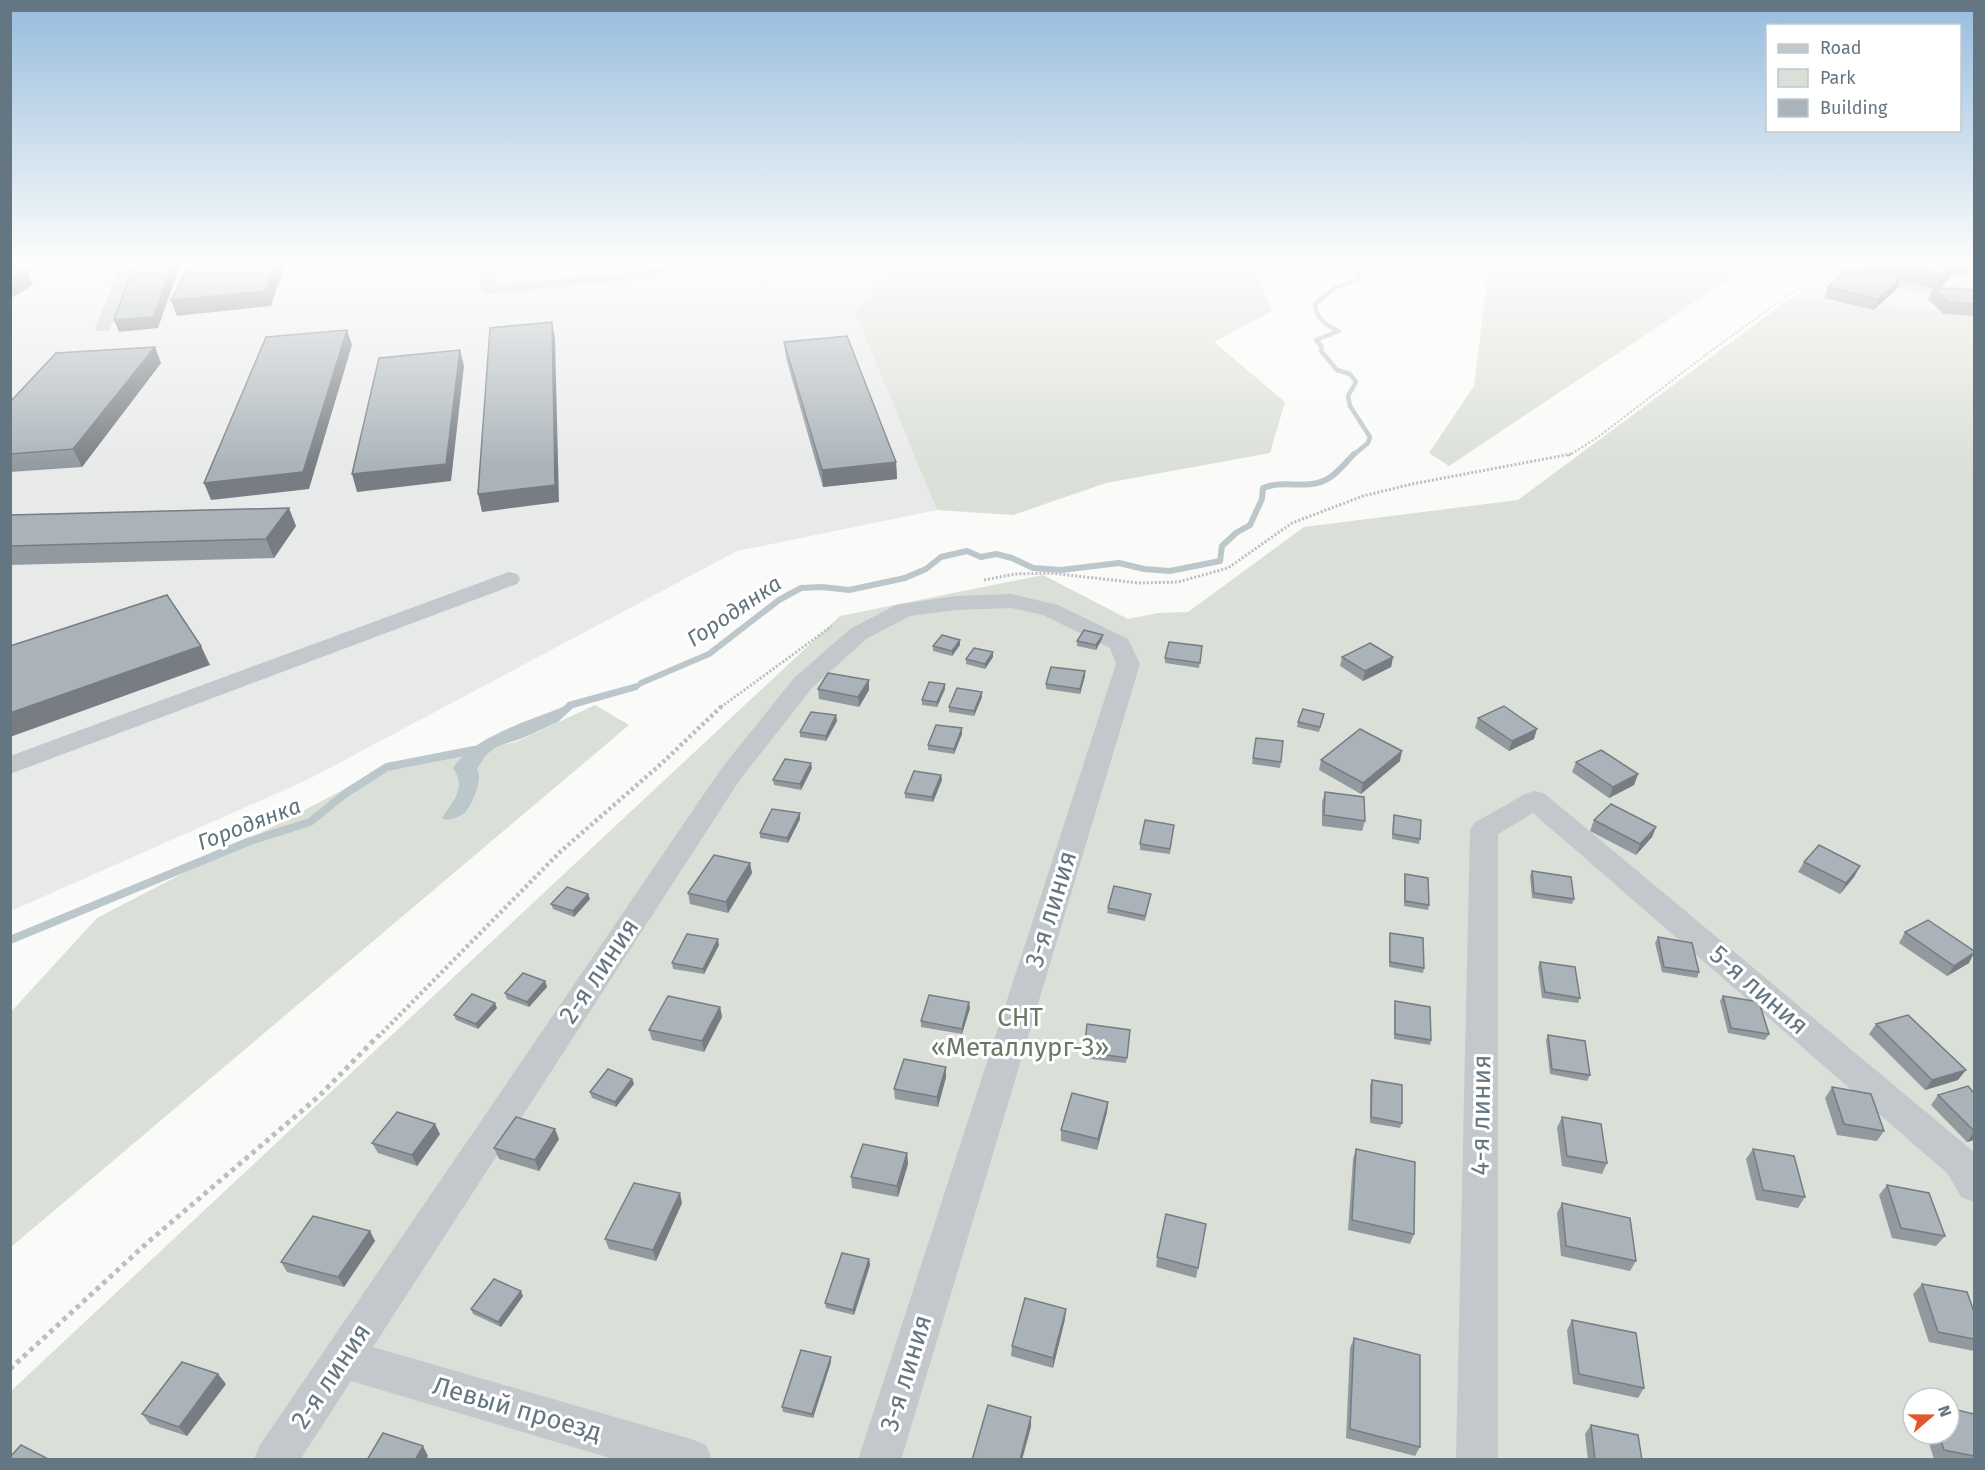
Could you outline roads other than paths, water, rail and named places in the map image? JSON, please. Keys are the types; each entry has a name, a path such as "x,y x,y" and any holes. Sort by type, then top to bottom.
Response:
{"lane":[{"path":"10,766 509,579"},
{"name":"2-я линия","path":"275,1460 730,775 803,683 858,634 904,610 955,603 1011,601"},
{"name":"3-я линия","path":"879,1460 1128,664 1120,644 1050,610 1011,601"},
{"name":"5-я линия","path":"1535,800 1961,1163 1974,1186"},
{"name":"4-я линия","path":"1477,1460 1484,830 1535,800"},
{"name":"Левый проезд","path":"342,1358 691,1460"}],"waterway":[{"name":"Городянка","path":"1332,334 1316,340 1322,347 1321,351 1337,370 1350,374 1356,382 1348,396 1350,406 1370,437 1368,443 1352,456"},
{"name":"Городянка","path":"641,683 709,654 779,600 801,588 822,587 849,590 905,578 926,569 941,557 967,551 981,557 996,554 1012,558 1033,568 1061,570 1119,563 1144,569 1170,571 1220,561 1222,546 1236,533 1250,525 1262,499 1263,488 1280,484 1305,485 1321,482 1336,473 1352,456"},
{"name":"Городянка","path":"10,940 250,841 310,822 346,793 387,767 474,750"}],"park label":[{"name":"СНТ «Металлург-3»","path":"1020,1032"}]}
